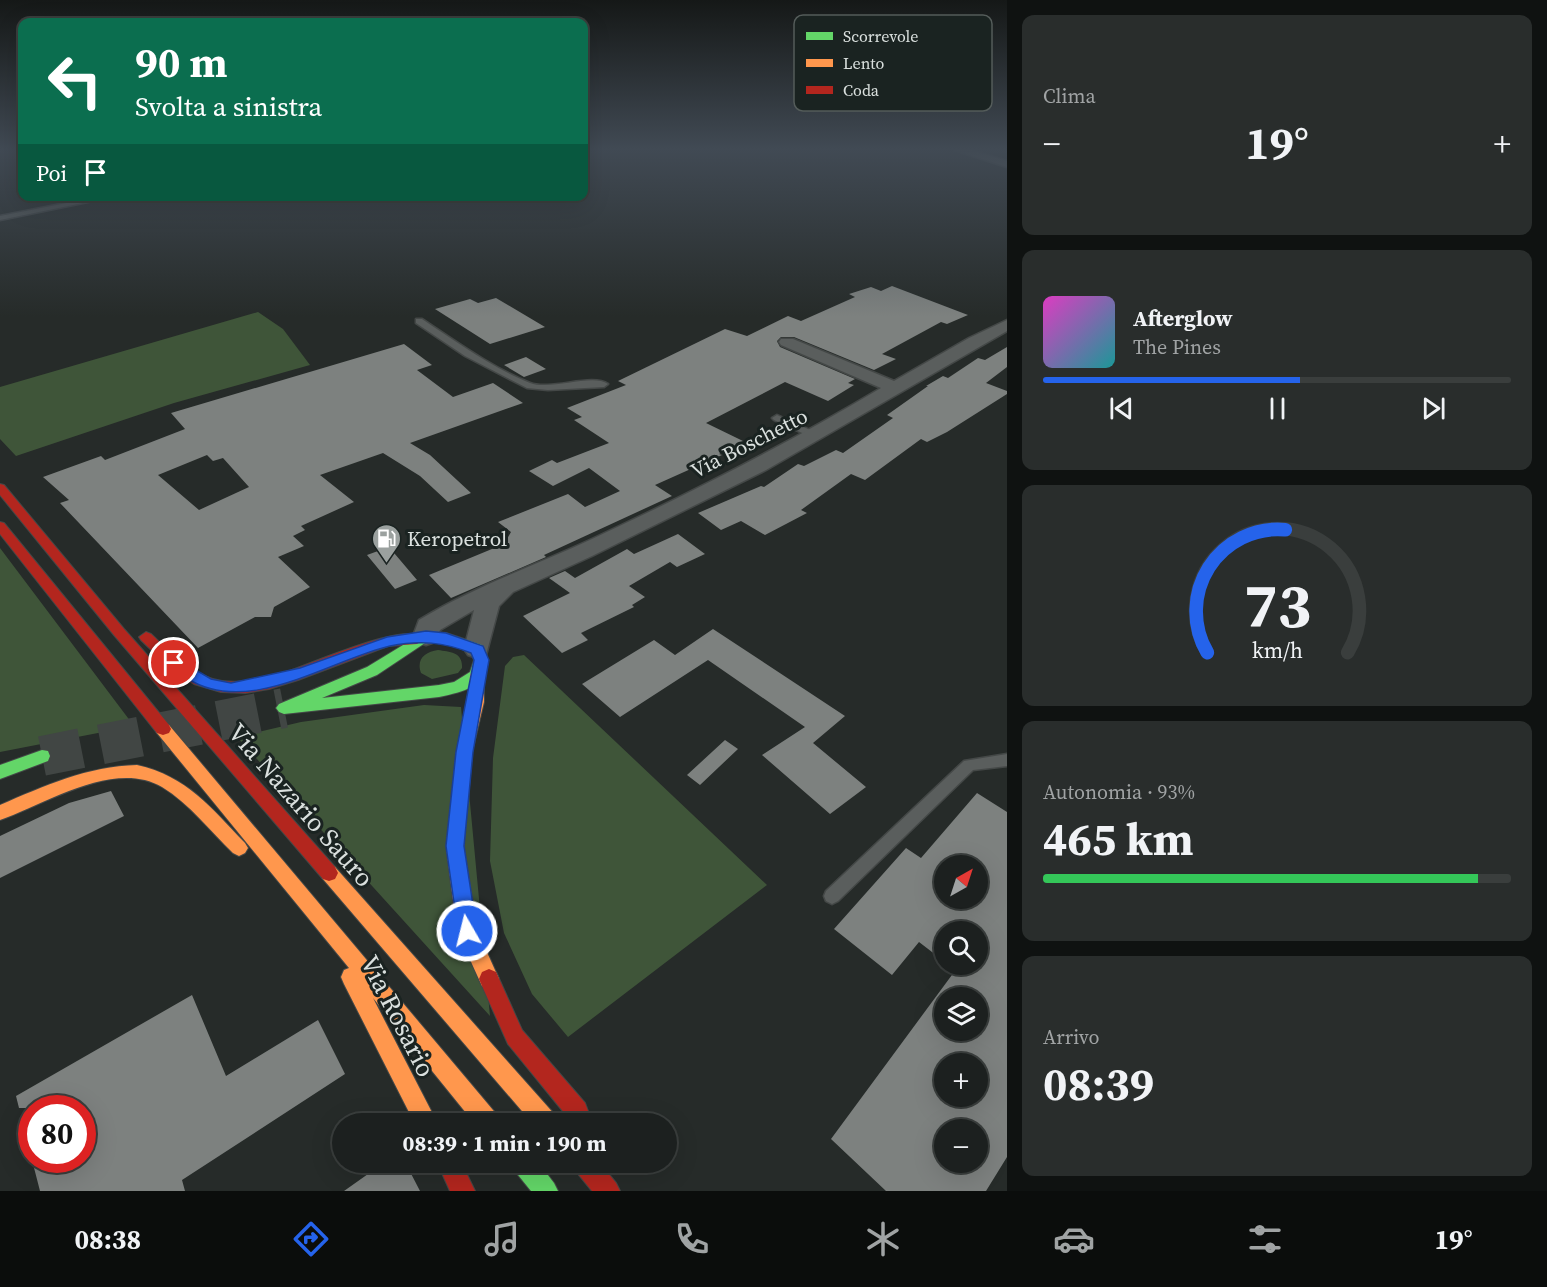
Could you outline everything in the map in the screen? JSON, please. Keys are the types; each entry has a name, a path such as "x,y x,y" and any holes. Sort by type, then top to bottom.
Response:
{"main road":[{"name":"Via Nazario Sauro","path":"0,487 119,632 538,1113"},
{"path":"0,526 100,654 481,1113"},
{"path":"119,632 144,635 174,663 208,684 231,688 302,673 387,642 446,638 477,649 481,660 477,675 476,702 465,752 455,846 467,931 515,1037 577,1113"},
{"path":"422,638 405,652 374,671 284,708 439,691 458,687 477,675"},
{"path":"0,765 42,756 0,772"},
{"path":"0,813 96,776 132,770 154,776 173,788 328,930"},
{"name":"Via Rosario","path":"328,930 370,1019 421,1113"},
{"path":"454,1173 464,1191"},
{"path":"531,1173 546,1191"},
{"path":"592,1173 608,1191"}],"street":[{"name":"Via Boschetto","path":"422,638 428,626 452,610 504,588 816,436 964,346 1007,325"},
{"path":"787,342 894,387"},
{"path":"477,649 488,603 504,588"}],"lane":[{"path":"0,218 64,206"},
{"path":"419,321 468,354 530,386 540,388 583,382 604,384"},
{"path":"777,418 816,436"},
{"path":"832,896 969,765 1007,760"}],"green space":[{"path":"258,312 283,329 310,365 174,403 16,456 0,439 0,387"},
{"path":"0,548 134,726 0,752"},
{"path":"438,650 451,652 458,656 462,668 458,673 432,679 421,673 420,664 423,657 429,652"},
{"path":"524,655 767,885 568,1037 532,994 504,933 490,861 493,758 505,666 513,657"},
{"path":"424,705 461,707 490,1016 237,737 301,722"}],"building":[{"path":"892,286 968,315 947,324 941,322 882,354 896,359 874,370 794,337 781,337 777,341 780,347 855,379 848,383 854,385 828,401 785,382 706,423 743,441 719,454 722,455 655,485 672,496 544,555 546,557 451,598 429,575 504,544 511,532 498,522 568,494 585,507 620,491 589,468 553,486 529,471 552,460 557,463 609,443 574,420 582,417 567,408 626,385 618,381 725,329 747,336 788,316 801,321 855,297 849,294 871,287 881,291"},
{"path":"496,298 545,327 490,344 435,309 470,299 478,303"},
{"path":"404,344 432,365 417,370 453,397 493,383 523,403 410,443 430,455 471,493 448,502 420,476 383,453 320,475 354,502 301,526 305,530 293,536 304,546 278,557 310,587 274,607 271,617 255,617 198,648 60,503 69,500 43,477 101,456 105,460 185,429 171,413","holes":["207,455 213,461 223,458 249,487 199,510 158,475"]},
{"path":"1007,347 1007,367 986,383 1007,391 1007,394 947,432 927,442 921,439 865,480 851,474 801,510 807,513 765,535 741,521 721,530 698,513 761,486 764,487 798,464 804,466 836,450 843,453 893,418 887,415 928,386 926,386 943,376 948,378 978,358 985,360"},
{"path":"526,357 546,369 524,377 504,365"},
{"path":"678,534 705,554 677,567 670,562 629,586 645,597 632,605 634,607 581,633 588,640 562,653 523,616 570,593 549,578 565,571 575,578 627,549 634,554"},
{"path":"389,547 417,580 395,589 367,555"},
{"path":"713,629 845,716 813,743 866,787 830,814 762,755 805,727 708,660 620,717 582,684 654,640 675,655"},
{"path":"725,740 738,749 700,785 687,775"},
{"path":"111,791 124,816 0,878 0,836 69,803"},
{"path":"977,793 1007,812 1007,1157 986,1191 886,1191 831,1139 934,999 934,1041 988,1041 988,987 943,987 952,975 988,975 988,921 934,921 934,954 919,942 892,975 834,929 906,848 921,858"},
{"path":"192,995 226,1076 318,1020 345,1074 182,1180 185,1191 40,1191 35,1173 96,1173 96,1095 18,1095 18,1104 16,1096"},
{"path":"369,1173 411,1173 420,1191 344,1191"}],"tunnel":[{"path":"42,756 284,708"}],"traffic: fast":[{"path":"426,636 446,638 477,649 481,660 477,675 458,687 439,691 284,708 372,671 426,636"},
{"path":"0,772 42,756"},
{"path":"531,1173 546,1191"}],"traffic: slow":[{"path":"477,675 476,702 464,752 455,846 467,931 489,979"},
{"path":"163,729 481,1113"},
{"path":"0,813 76,782 118,772 137,772 155,776 179,789 239,848"},
{"path":"329,873 538,1113"},
{"path":"351,977 421,1113"}],"traffic: jam":[{"path":"0,487 119,632 329,873"},
{"path":"0,526 163,729"},
{"path":"146,637 178,667 199,680 221,687 269,684 385,642 417,639"},
{"path":"489,979 515,1037 577,1113"},
{"path":"454,1173 463,1191"},
{"path":"592,1173 608,1191"}],"place":[{"name":"Keropetrol","path":"386,564"}],"route":[{"path":"174,663 208,684 231,688 302,673 387,642 426,636 458,641 477,649 481,660 477,675 476,702 465,752 455,846 467,931"}]}
